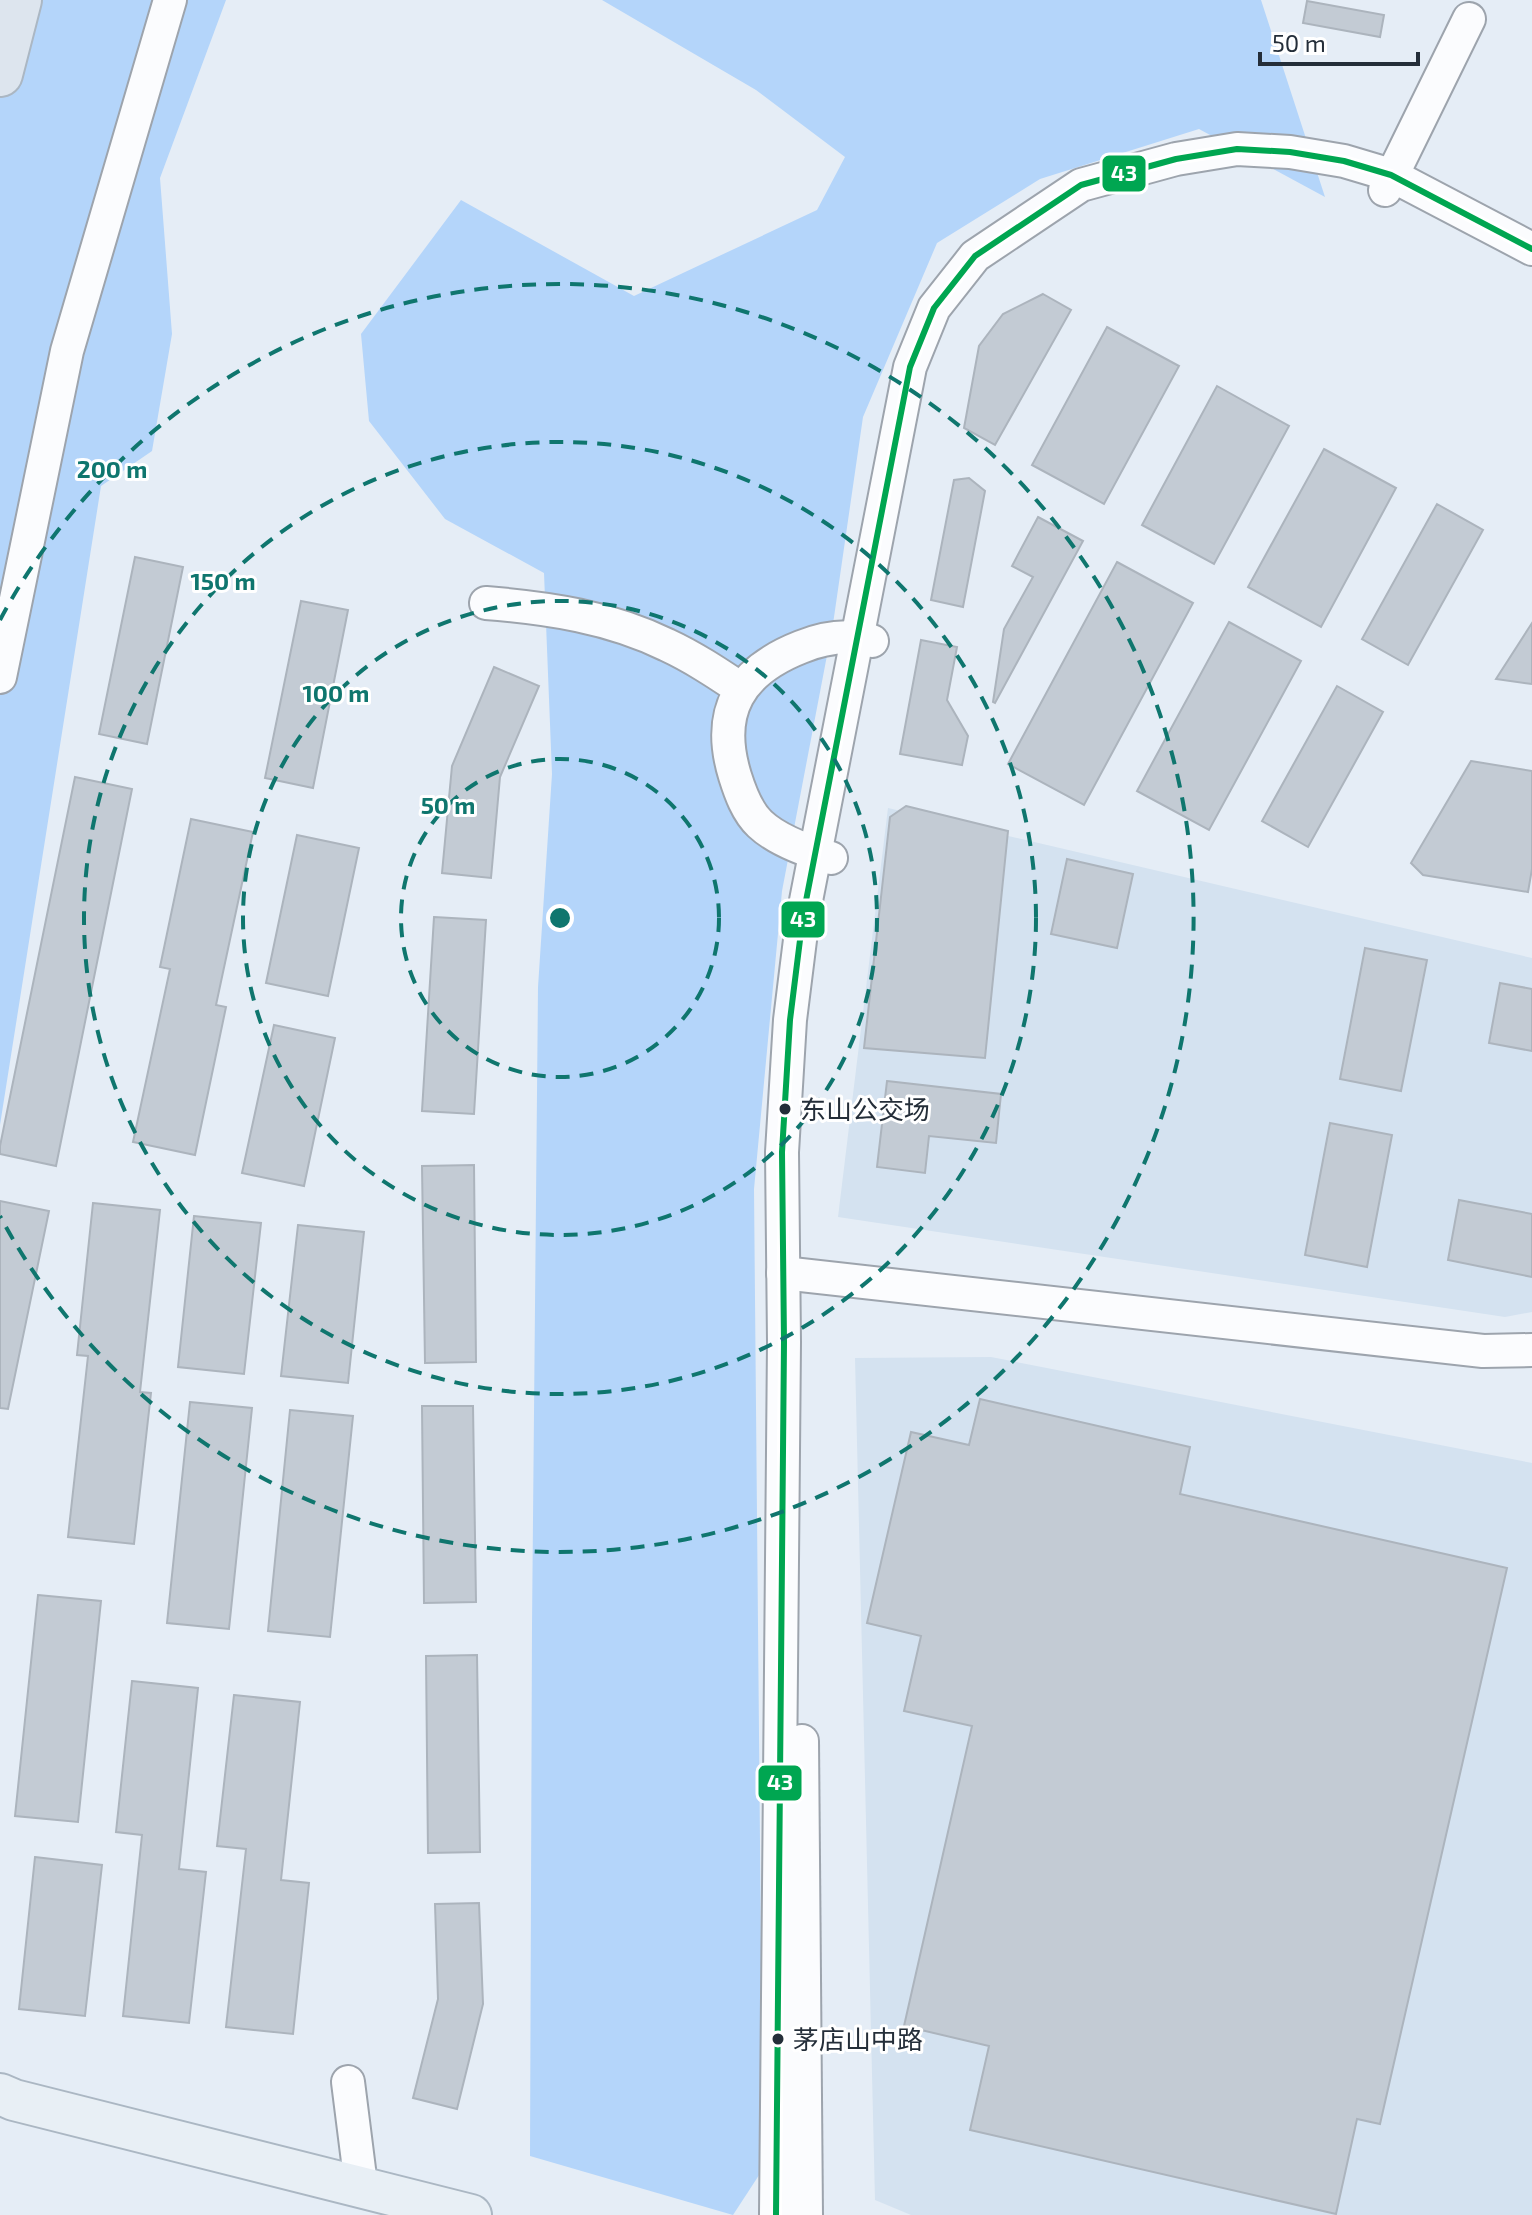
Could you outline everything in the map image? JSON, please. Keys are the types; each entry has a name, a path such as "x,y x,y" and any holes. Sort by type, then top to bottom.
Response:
{"highway":[{"path":"0,73 17,0"}],"main road":[{"path":"7,2097 471,2215"}],"street":[{"path":"0,677 67,351 170,0"},
{"path":"1388,183 1469,19"},
{"path":"776,2215 791,1283 805,1022 823,856 864,639 924,372 948,317 986,267 1087,200 1179,175 1237,164 1288,167 1388,183 1532,249"},
{"path":"1388,183 1532,266"},
{"path":"486,603 541,608 628,629 666,645 741,689"},
{"path":"823,856 779,837 758,822 740,794 729,758 727,735 736,695 755,671 782,654 817,640 864,639"},
{"path":"791,1283 1468,1350 1532,1350"},
{"path":"791,1283 1483,1361 1532,1359"},
{"path":"791,1283 806,2215"},
{"path":"348,2082 361,2185"}],"shaded area":[{"path":"0,0 226,0 160,178 172,334 152,451 101,486 0,1125"},
{"path":"602,0 1261,0 1325,197 1199,129 1040,179 937,243 863,417 833,624 782,891 754,1189 763,2169 733,2215 530,2156 538,987 552,774 544,573 445,519 369,421 361,334 461,200 634,296 817,210 845,157 756,90"},
{"path":"888,808 1532,958 1532,1312 1505,1317 838,1217"},
{"path":"991,1357 1532,1463 1532,2215 911,2215 875,2200 855,1358"}],"building":[{"path":"1307,1 1384,15 1380,37 1303,23"},
{"path":"1043,294 1071,310 995,445 964,428 979,346 1003,314"},
{"path":"1107,327 1179,366 1104,504 1032,465"},
{"path":"1217,386 1289,426 1214,564 1142,525"},
{"path":"1324,449 1396,488 1321,627 1248,587"},
{"path":"969,478 985,491 963,607 931,600 954,480"},
{"path":"1437,504 1483,530 1408,665 1362,639"},
{"path":"1038,517 1083,541 995,703 1004,629 1033,577 1012,566"},
{"path":"135,557 183,567 147,744 99,734"},
{"path":"1117,562 1193,603 1084,805 1008,764"},
{"path":"301,601 348,610 313,788 265,778"},
{"path":"1229,622 1301,661 1209,830 1137,791"},
{"path":"1532,623 1532,684 1496,679"},
{"path":"921,640 957,647 947,700 968,736 962,765 900,754"},
{"path":"494,667 539,686 500,777 491,878 442,873 452,766"},
{"path":"1337,686 1383,712 1308,847 1262,821"},
{"path":"1471,761 1532,771 1532,869 1528,892 1423,875 1411,863"},
{"path":"75,777 132,789 56,1166 0,1154 0,1146"},
{"path":"906,806 1008,831 985,1058 864,1048 890,817"},
{"path":"191,819 253,832 216,1005 226,1007 195,1155 133,1142 170,969 160,967"},
{"path":"297,835 359,848 328,996 266,983"},
{"path":"1067,859 1133,874 1117,948 1051,934"},
{"path":"434,917 486,920 474,1114 422,1111"},
{"path":"1365,948 1427,960 1401,1091 1340,1079"},
{"path":"1500,983 1532,989 1532,1051 1489,1043"},
{"path":"274,1025 335,1038 304,1186 242,1173"},
{"path":"887,1081 1001,1094 996,1143 929,1136 925,1173 877,1167"},
{"path":"1330,1123 1392,1135 1367,1267 1305,1255"},
{"path":"474,1165 476,1362 425,1363 422,1166"},
{"path":"1459,1200 1532,1214 1532,1277 1448,1260"},
{"path":"0,1201 49,1211 8,1409 0,1408"},
{"path":"93,1203 160,1210 140,1392 151,1393 134,1544 68,1537 88,1356 77,1355"},
{"path":"194,1216 261,1223 244,1374 178,1367"},
{"path":"298,1225 364,1232 348,1383 281,1376"},
{"path":"980,1399 1190,1447 1180,1494 1507,1568 1380,2124 1357,2119 1336,2214 970,2130 989,2046 904,2026 972,1726 904,1711 921,1636 867,1623 911,1432 969,1445"},
{"path":"190,1402 252,1408 229,1629 167,1623"},
{"path":"422,1406 473,1406 476,1602 424,1603"},
{"path":"290,1410 353,1416 330,1637 268,1631"},
{"path":"38,1595 101,1601 78,1822 15,1816"},
{"path":"477,1655 480,1852 428,1853 426,1656"},
{"path":"132,1681 198,1688 179,1869 206,1872 189,2023 123,2016 142,1835 116,1832"},
{"path":"234,1695 300,1702 281,1880 309,1883 293,2034 226,2027 246,1849 217,1846"},
{"path":"35,1857 102,1865 85,2016 19,2009"},
{"path":"479,1903 483,2004 457,2109 413,2098 438,1999 435,1904"}],"transit line":[{"name":"43","path":"776,2215 784,1342 782,1152 790,1020 803,916 910,367 934,308 975,256 1081,185 1176,159 1237,149 1290,152 1344,161 1391,175 1532,249"}],"place":[{"name":"东山公交场","path":"785,1109"},
{"name":"茅店山中路","path":"778,2039"}]}
